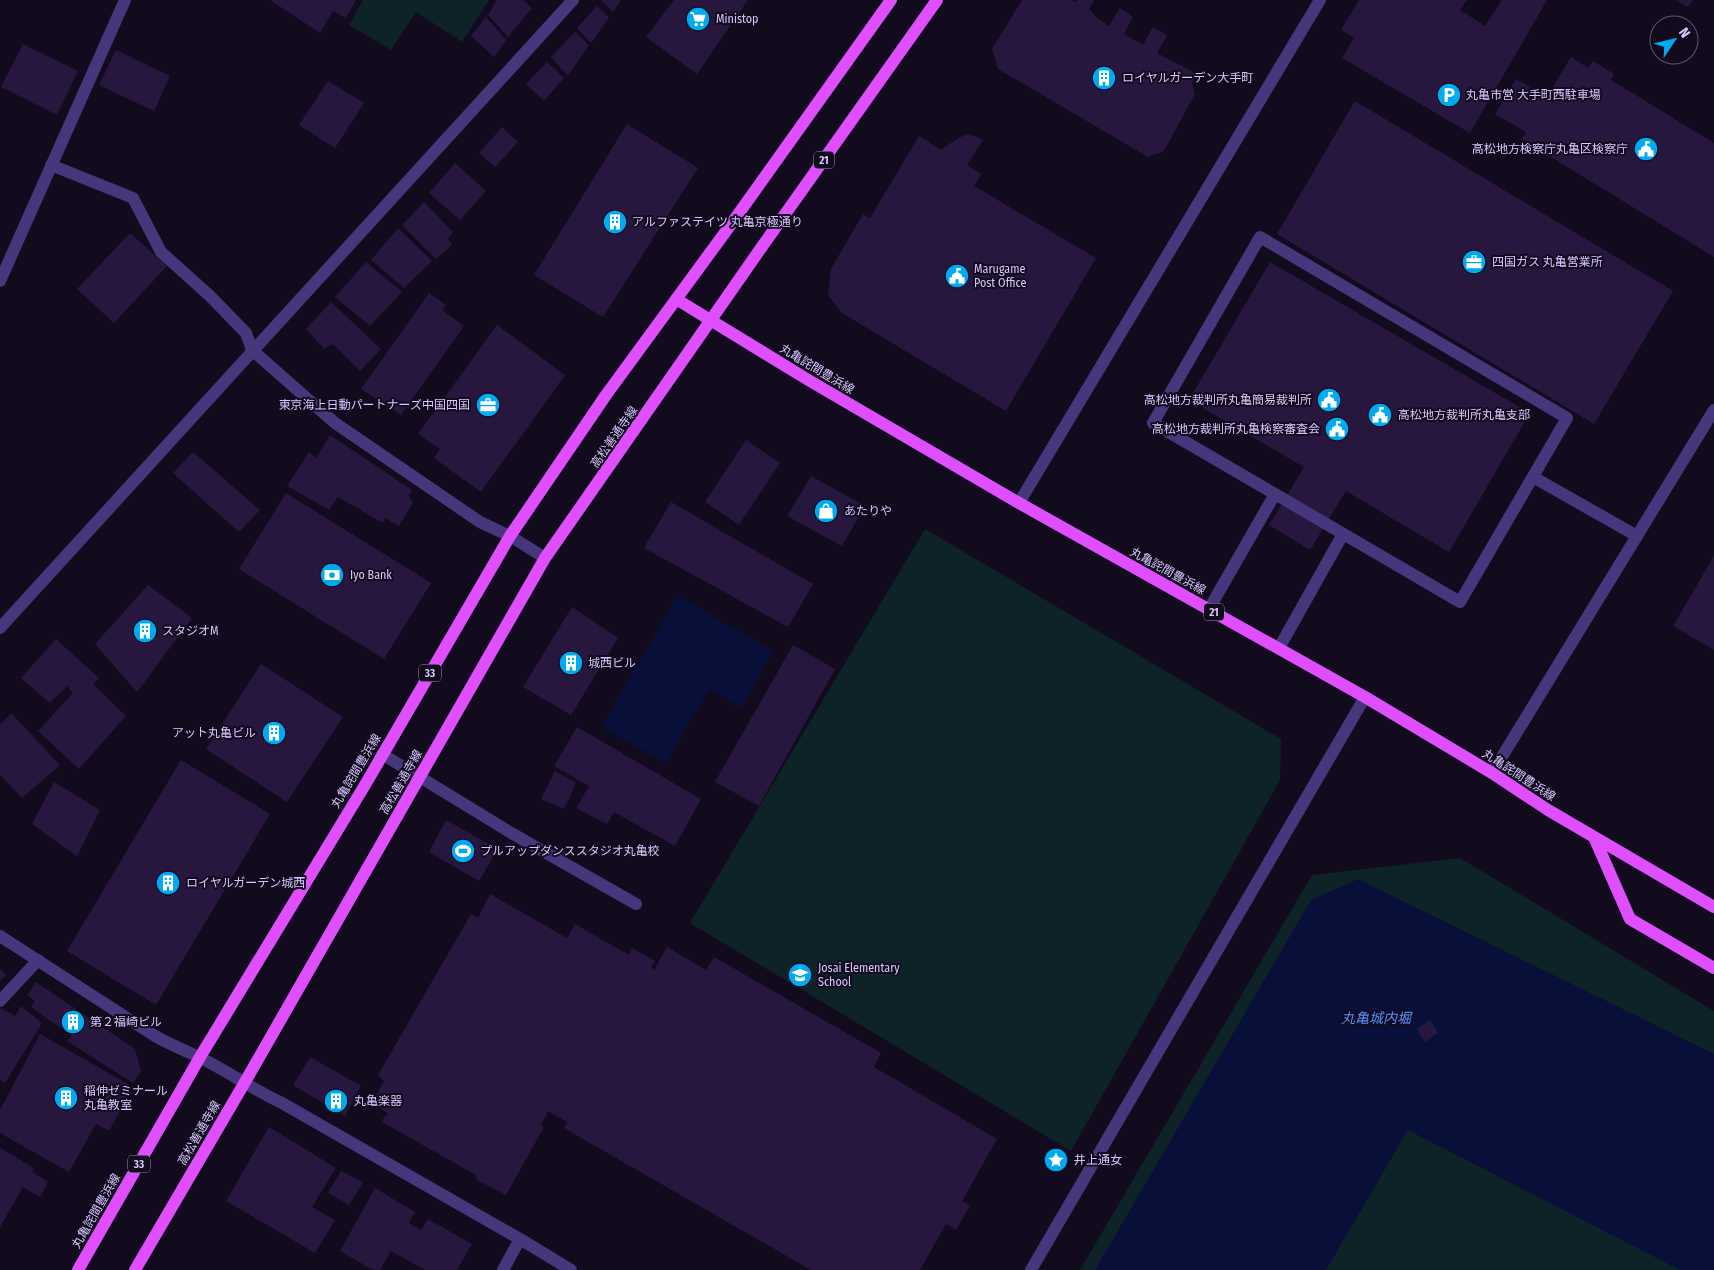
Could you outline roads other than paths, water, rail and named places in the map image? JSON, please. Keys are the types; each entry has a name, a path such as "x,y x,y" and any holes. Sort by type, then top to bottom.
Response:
{"main road":[{"name":"丸亀詫間豊浜線","path":"78,1270 200,1057 510,536 606,395 891,0"},
{"name":"21","path":"711,321 937,0"},
{"name":"丸亀詫間豊浜線","path":"676,299 1019,503 1365,697 1492,773 1548,810 1714,907"},
{"name":"高松善通寺線","path":"135,1270 546,558 711,321"},
{"path":"1594,836 1630,919 1714,968"}],"street":[{"path":"0,280 125,0"},
{"path":"0,628 572,0"},
{"path":"1019,503 1320,0"},
{"path":"51,165 133,198 161,252 210,296 246,333 252,350 336,423 480,522 510,536 546,558"},
{"path":"1260,237 1567,418 1533,477 1460,602 1153,423 1260,237"},
{"path":"1492,773 1714,410"},
{"path":"1533,477 1637,536"},
{"path":"1209,609 1275,494"},
{"path":"1279,648 1343,534"},
{"path":"1031,1270 1365,697"},
{"path":"382,754 514,834 636,904"},
{"path":"0,936 168,1044 200,1057 245,1082 571,1270"},
{"path":"0,1001 38,960"},
{"path":"504,1270 520,1239"}],"water":[{"path":"678,595 773,651 742,708 709,689 666,763 601,727"},
{"name":"丸亀城内堀","path":"1358,879 1714,1054 1714,1270 1680,1270 1408,1130 1326,1270 1095,1270 1311,900"}],"place":[{"name":"Ministop","path":"698,19"},
{"name":"ロイヤルガーデン大手町","path":"1104,78"},
{"name":"丸亀市営 大手町西駐車場","path":"1449,95"},
{"name":"高松地方検察庁丸亀区検察庁","path":"1646,149"},
{"name":"アルファステイツ 丸亀京極通り","path":"615,222"},
{"name":"四国ガス 丸亀営業所","path":"1474,262"},
{"name":"Marugame Post Office","path":"957,276"},
{"name":"高松地方裁判所丸亀簡易裁判所","path":"1329,400"},
{"name":"東京海上日動パートナーズ中国四国","path":"488,405"},
{"name":"高松地方裁判所丸亀支部","path":"1380,415"},
{"name":"高松地方裁判所丸亀検察審査会","path":"1337,429"},
{"name":"あたりや","path":"826,511"},
{"name":"Iyo Bank","path":"332,575"},
{"name":"スタジオM","path":"145,631"},
{"name":"城西ビル","path":"571,663"},
{"name":"アット丸亀ビル","path":"274,733"},
{"name":"プルアップダンススタジオ丸亀校","path":"463,851"},
{"name":"ロイヤルガーデン城西","path":"168,883"},
{"name":"Josai Elementary School","path":"800,975"},
{"name":"第２福崎ビル","path":"73,1022"},
{"name":"稲伸ゼミナール 丸亀教室","path":"66,1098"},
{"name":"丸亀楽器","path":"336,1101"},
{"name":"井上通女","path":"1056,1160"}]}
